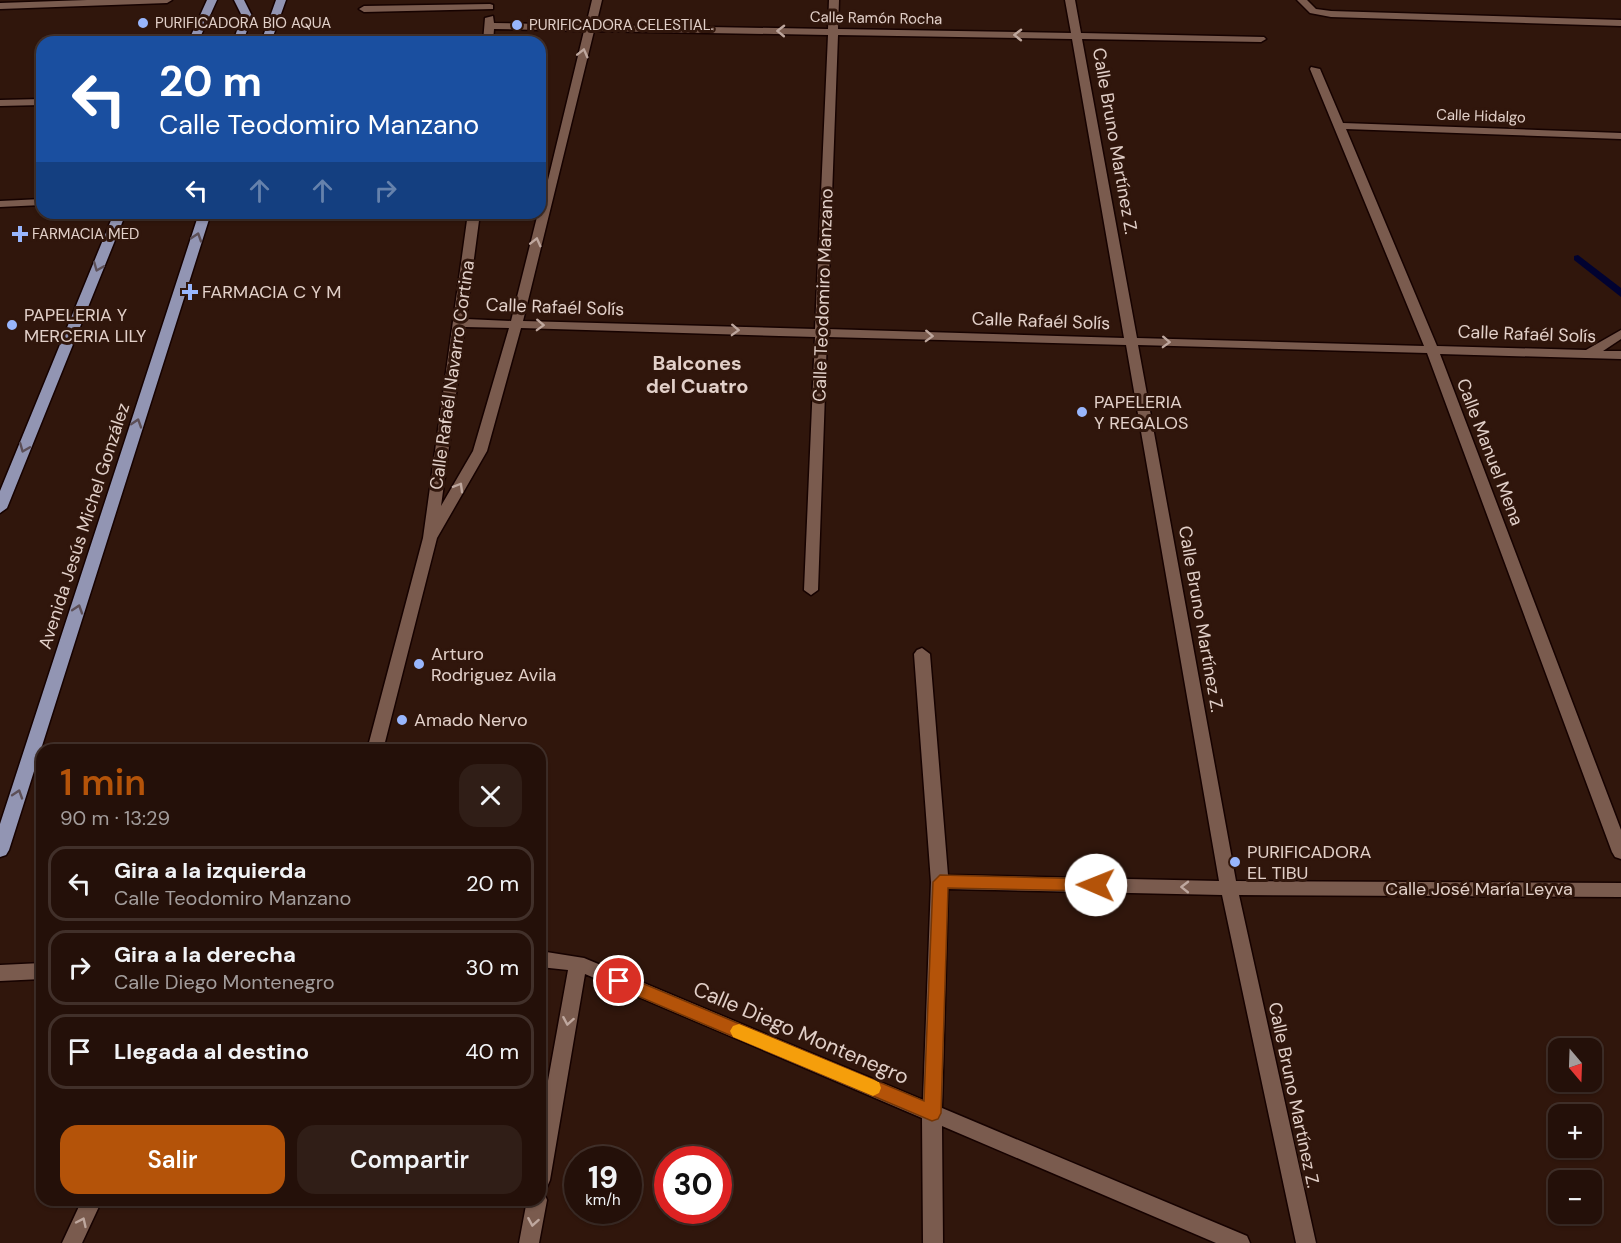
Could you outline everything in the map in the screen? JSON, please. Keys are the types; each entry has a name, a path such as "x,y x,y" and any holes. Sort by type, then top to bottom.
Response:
{"main road":[{"path":"196,36 212,0"},
{"path":"239,0 247,15 240,36"},
{"path":"268,36 281,0"},
{"path":"0,508 118,219"},
{"name":"Avenida Jesús Michel González","path":"0,850 203,219"}],"street":[{"path":"0,6 168,0"},
{"name":"Calle Rafaél Navarro Cortina","path":"546,202 597,0"},
{"name":"Calle Teodomiro Manzano","path":"811,590 834,0"},
{"name":"Calle Bruno Martínez Z.","path":"1070,0 1229,888 1306,1243"},
{"path":"1302,0 1313,11 1330,14 1621,23"},
{"path":"364,9 491,4 489,36"},
{"name":"Calle Ramón Rocha","path":"490,26 1261,39"},
{"name":"Calle Manuel Mena","path":"1315,69 1431,349 1621,852"},
{"path":"0,103 36,102"},
{"name":"Calle Hidalgo","path":"1339,126 1621,136"},
{"path":"0,204 36,202"},
{"name":"Calle Rafaél Navarro Cortina","path":"377,744 430,538 473,219"},
{"name":"Calle Rafaél Navarro Cortina","path":"430,538 480,451 516,324 542,219"},
{"name":"Calle Rafaél Solís","path":"460,322 1621,355"},
{"path":"1589,354 1621,334"},
{"path":"922,654 940,882 932,1113 933,1243"},
{"name":"Calle José María Leyva","path":"940,882 1229,888 1621,890"},
{"name":"Calle Diego Montenegro","path":"546,959 578,963 1240,1243"},
{"path":"546,1146 578,963"},
{"path":"0,973 36,971"},
{"path":"72,1243 89,1206"},
{"path":"529,1243 536,1206"}],"waterway":[{"path":"1578,258 1621,294"}],"slow traffic":[{"path":"739,1031 873,1088"}],"place":[{"name":"PURIFICADORA BIO AQUA","path":"143,23"},
{"name":"PURIFICADORA CELESTIAL.","path":"517,25"},
{"name":"FARMACIA MED","path":"20,234"},
{"name":"FARMACIA C Y M","path":"190,292"},
{"name":"PAPELERIA Y MERCERIA LILY","path":"12,325"},
{"name":"PAPELERIA Y REGALOS","path":"1082,412"},
{"name":"Arturo Rodriguez Avila","path":"419,664"},
{"name":"Amado Nervo","path":"402,720"},
{"name":"PURIFICADORA EL TIBU","path":"1235,862"}],"district":[{"name":"Balcones del Cuatro","path":"697,374"}],"route":[{"path":"619,981 932,1113 940,882 1096,885"}]}
